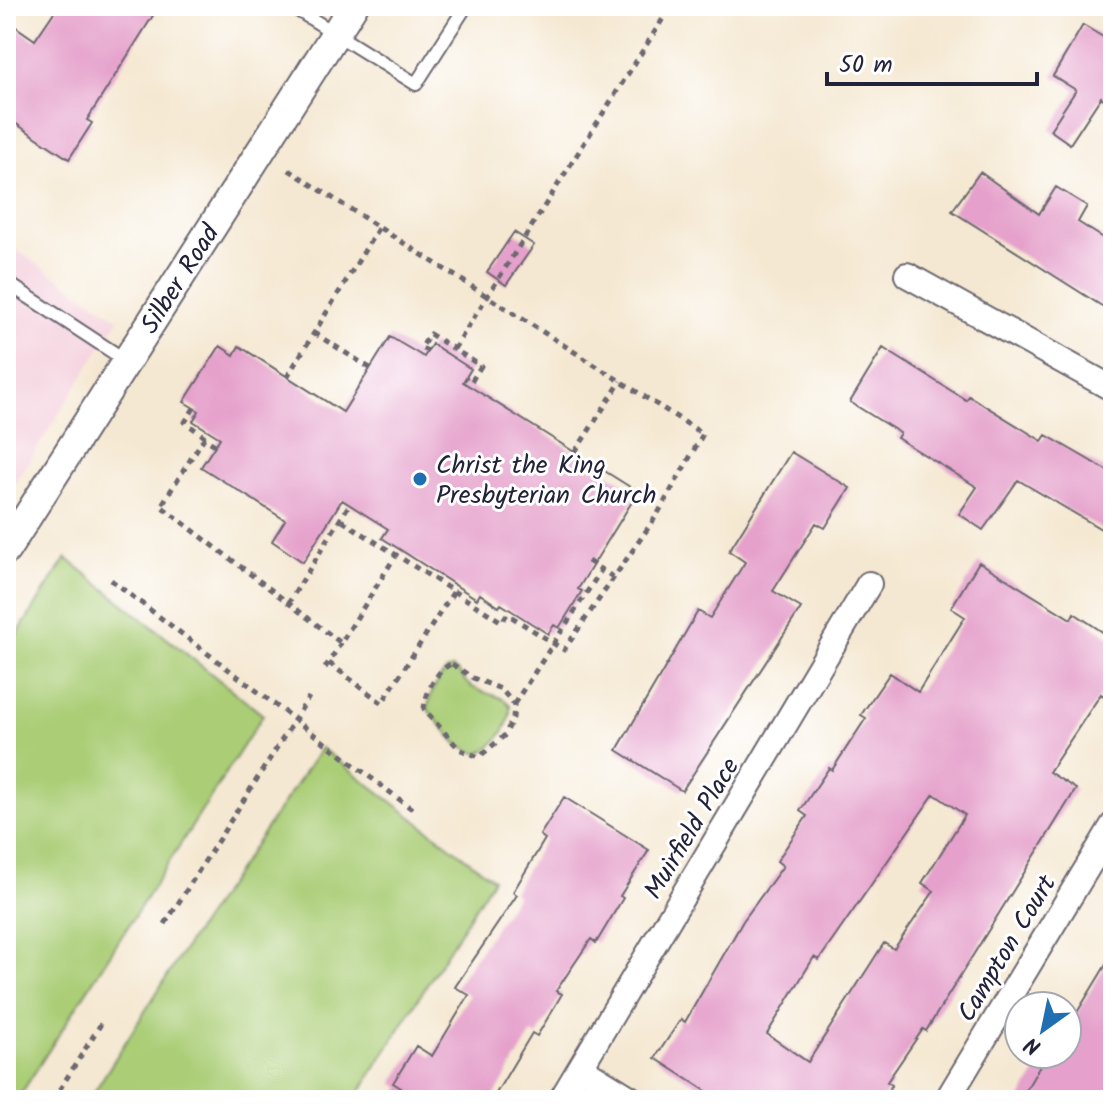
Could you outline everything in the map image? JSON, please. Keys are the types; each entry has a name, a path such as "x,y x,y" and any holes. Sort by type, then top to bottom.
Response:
{"street":[{"name":"Silber Road","path":"6,550 353,6"},
{"path":"907,275 1113,389"},
{"name":"Muirfield Place","path":"561,1100 869,584"},
{"name":"Campton Court","path":"947,1100 1113,825"},
{"path":"581,1068 633,1100"}],"lane":[{"path":"291,6 416,84 466,6"},
{"path":"7,281 128,362"}],"path":[{"path":"454,349 671,6"},
{"path":"289,170 703,434 616,579 564,650 507,614 502,622 341,520"},
{"path":"287,377 379,227"},
{"path":"314,333 370,368"},
{"path":"428,351 421,348 430,334 481,366 471,382 465,378"},
{"path":"575,452 621,381"},
{"path":"194,408 185,422 206,436 161,506 341,643"},
{"path":"204,438 215,445"},
{"path":"288,604 349,505"},
{"path":"396,555 327,665 382,703 454,591"},
{"path":"588,561 616,579"},
{"path":"514,704 501,689 473,678 452,664 437,674 424,705 429,718 454,745 479,757 505,735 513,718 514,704 602,569"},
{"path":"111,580 416,812"},
{"path":"165,924 309,697"},
{"path":"53,1100 104,1019"}],"shaded area":[{"path":"6,243 119,319 6,497"}],"green space":[{"path":"66,558 263,715 17,1100 6,1100 6,652"},
{"path":"452,668 469,685 510,705 502,734 478,754 457,744 428,710 435,686"},
{"path":"321,748 493,879 355,1100 89,1100 190,940"}],"building":[{"path":"58,6 159,6 87,120 92,123 69,159 6,117 6,20 35,40"},
{"path":"1083,25 1113,43 1113,106 1101,97 1070,144 1050,130 1076,90 1053,76"},
{"path":"980,172 1039,214 1056,187 1087,206 1078,222 1113,244 1113,313 952,211"},
{"path":"514,232 534,245 506,285 487,272"},
{"name":"Christ the King Presbyterian Church","path":"390,337 424,357 432,344 471,369 463,382 638,492 578,589 582,591 559,628 554,625 548,634 501,604 499,607 480,594 477,599 382,538 388,529 342,500 303,562 272,541 285,520 201,467 220,438 193,421 199,411 184,402 220,346 234,355 239,346 343,412"},
{"path":"883,348 966,400 969,396 1042,441 1046,435 1113,474 1113,536 1018,480 983,530 959,514 977,487 897,438 900,433 850,402"},
{"path":"791,452 850,488 825,528 816,523 773,591 801,608 682,791 617,750 698,611 710,618 745,562 729,551"},
{"path":"979,562 1071,619 1074,613 1113,639 1113,685 1105,697 1101,694 1049,772 1076,789 926,1031 923,1029 887,1082 892,1085 882,1100 720,1100 655,1058 681,1019 685,1022 743,921 783,866 777,861 807,816 800,811 866,718 861,715 890,673 918,692 965,617 951,608","holes":["934,794 965,815 922,883 934,891 894,949 884,943 808,1062 767,1034 814,957 819,960"]},
{"path":"564,797 649,850 620,896 623,898 596,943 591,939 556,991 562,994 537,1036 532,1033 492,1100 393,1100 401,1088 393,1083 416,1046 432,1056 469,995 455,987 517,895 513,892 545,839 540,835"},
{"path":"1113,953 1113,1100 1020,1100 1038,1070 1083,1070 1083,1003"}],"place":[{"name":"Christ the King Presbyterian Church","path":"420,479"}]}
